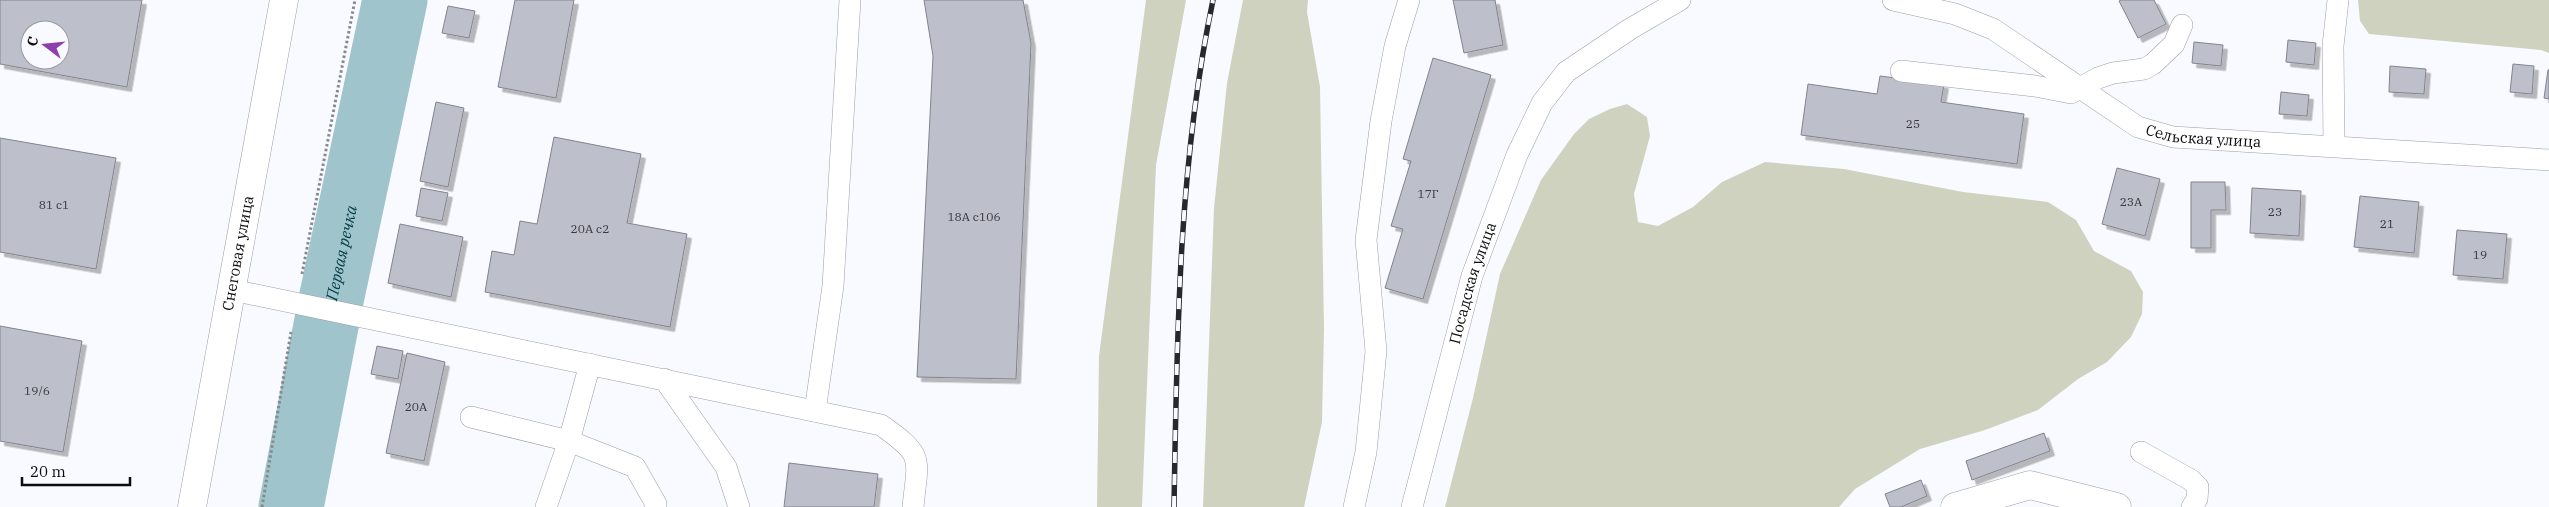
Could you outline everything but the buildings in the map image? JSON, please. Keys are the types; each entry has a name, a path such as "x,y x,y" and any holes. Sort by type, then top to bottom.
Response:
{"main road":[{"name":"Снеговая улица","path":"192,507 284,0"},
{"path":"1955,507 2030,485 2117,507"}],"lane":[{"path":"815,411 833,286 850,0"},
{"path":"1354,507 1366,452 1376,351 1366,240 1383,112 1395,46 1409,0"},
{"name":"Посадская улица","path":"1412,507 1472,276 1517,155 1542,103 1566,72 1630,29 1680,0"},
{"name":"Сельская улица","path":"1893,0 1955,14 1993,29 2138,127 2173,137 2549,160"},
{"path":"2334,146 2333,46 2338,0"},
{"path":"1901,71 2035,86 2061,93 2072,93 2098,78 2113,73 2144,69 2153,64 2174,44 2182,25"},
{"path":"232,290 881,425 912,449 918,463 913,507"},
{"path":"546,507 569,440 590,364"},
{"path":"664,379 726,467 739,507"},
{"path":"471,417 569,440 634,468 656,504 655,507"},
{"path":"2141,452 2191,480 2198,487 2197,499 2192,507"}],"path":[{"path":"262,507 304,305 355,0"}],"green space":[{"path":"1146,0 1186,0 1156,165 1142,507 1097,507 1099,356"},
{"path":"1243,0 1308,0 1307,12 1320,87 1324,329 1322,422 1304,507 1203,507 1214,208 1227,83"},
{"path":"2358,0 2549,0 2549,53 2541,50 2369,34 2360,21"},
{"path":"1627,104 1647,117 1650,136 1634,194 1638,222 1658,226 1693,207 1722,182 1765,162 1844,169 1963,192 2048,202 2076,220 2094,251 2131,271 2143,292 2142,314 2131,337 2107,362 2078,379 2038,410 1985,430 1920,449 1855,489 1839,507 1445,507 1473,398 1500,274 1541,180 1574,134 1589,119 1610,109"}],"waterway":[{"name":"Первая речка","path":"291,507 330,305 395,0"}],"railway":[{"path":"1174,507 1178,316 1186,189 1201,63 1213,0"}]}
